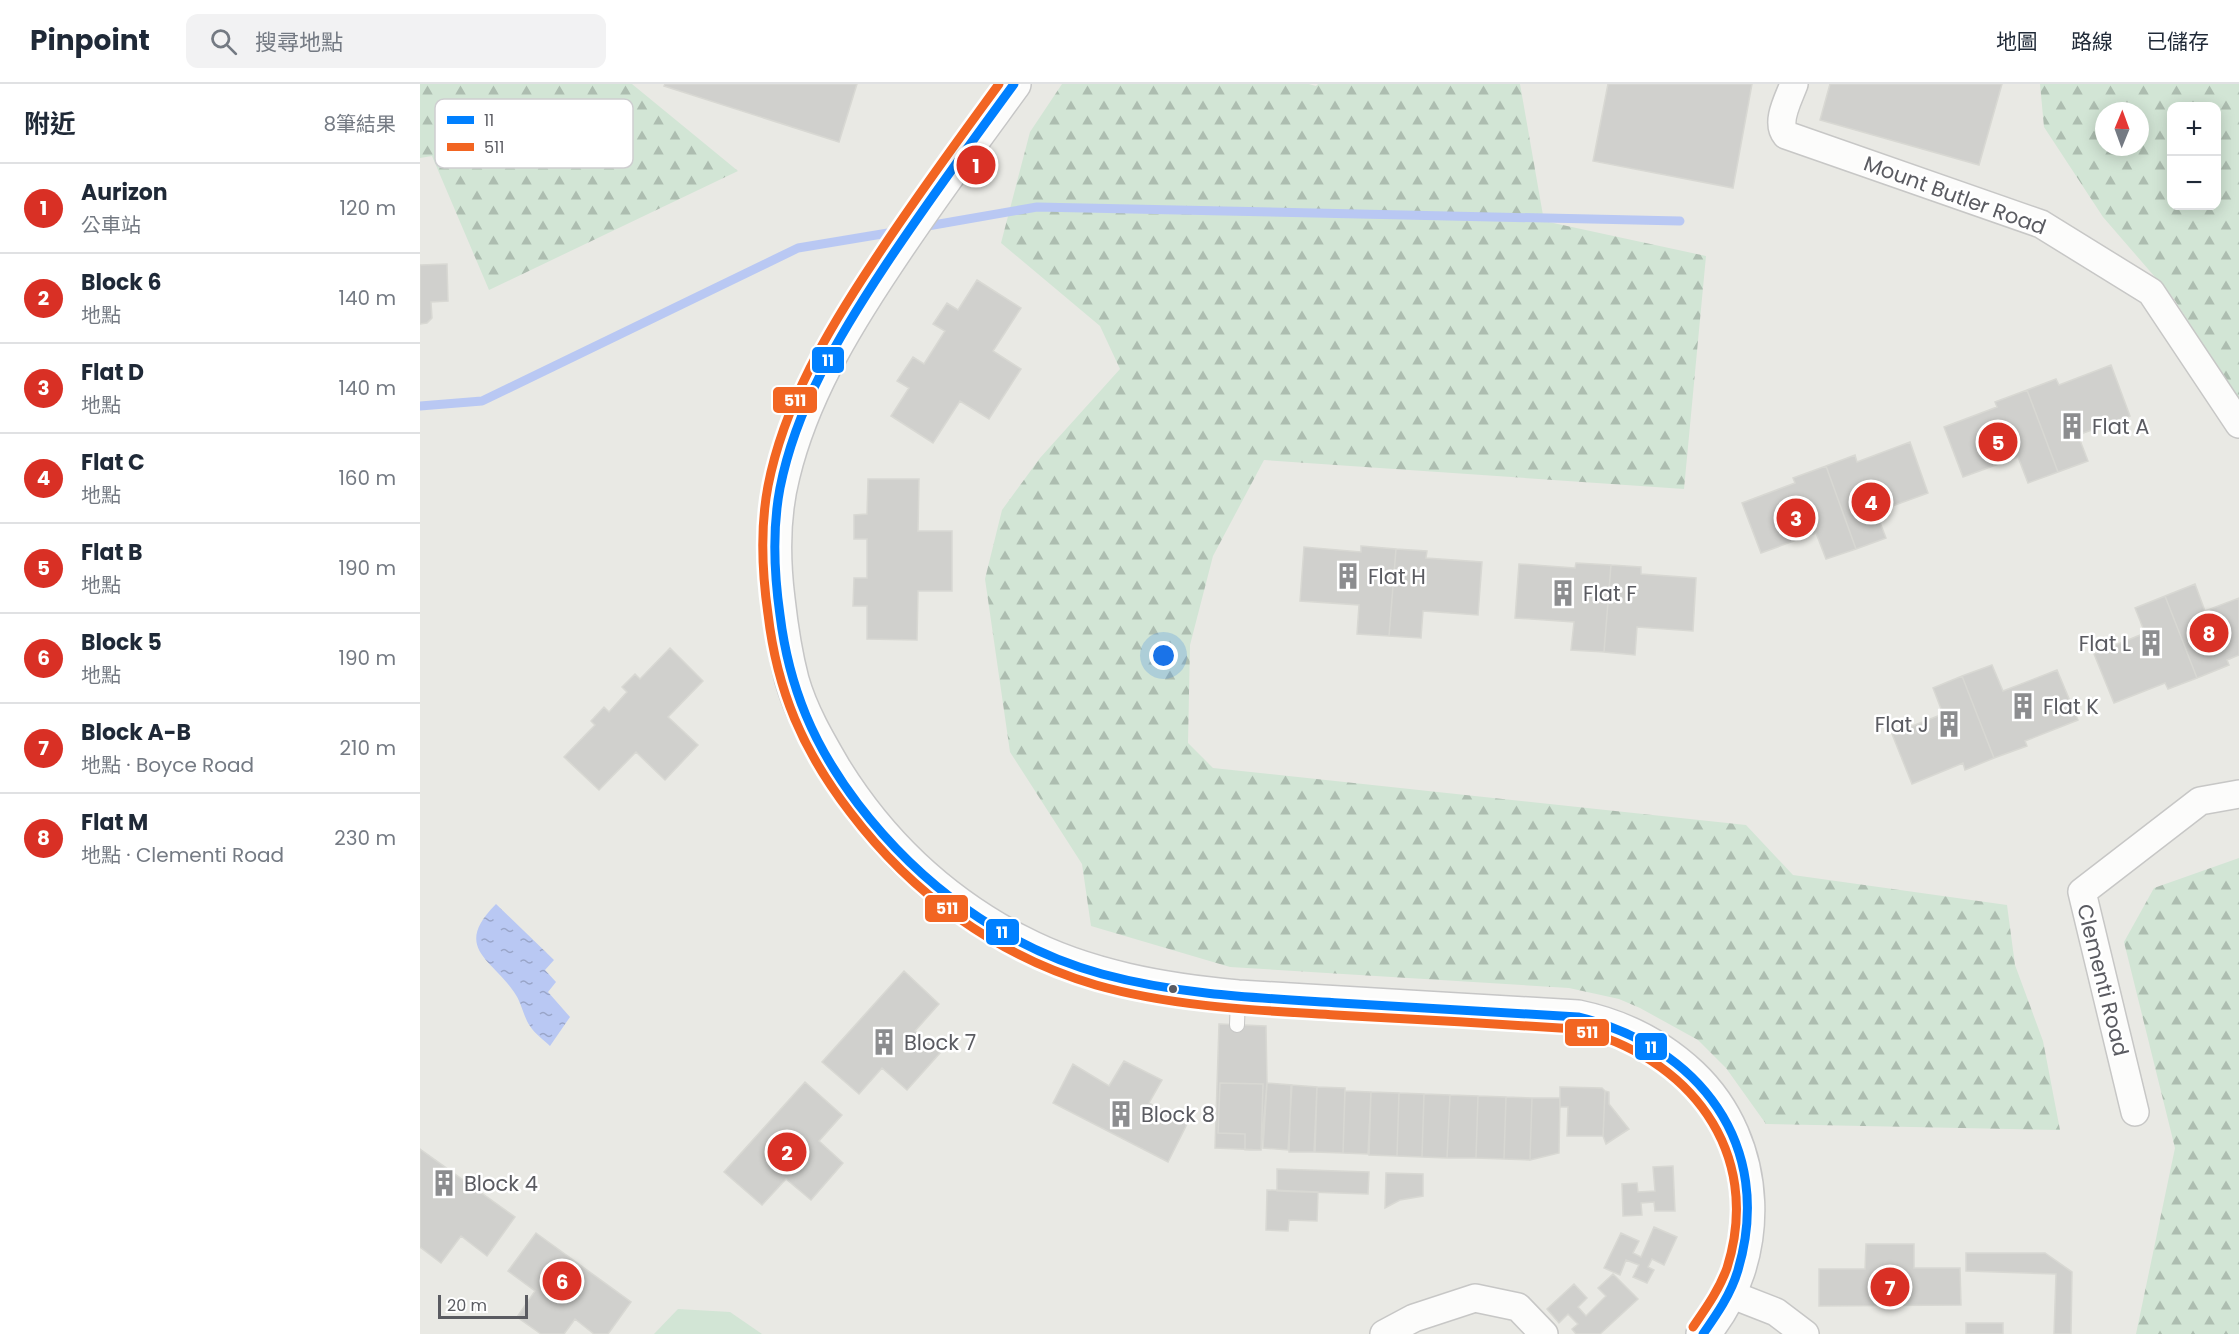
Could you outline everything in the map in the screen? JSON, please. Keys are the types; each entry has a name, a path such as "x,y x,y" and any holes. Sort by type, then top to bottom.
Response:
{"street":[{"path":"1014,84 919,215 857,308 820,372 782,477 775,547 776,582 785,652 804,713 818,742 865,814 902,857 951,899 983,921 1029,946 1089,969 1143,984 1195,993 1237,1011 1578,1017 1604,1022 1658,1049 1691,1075 1707,1093 1720,1111 1744,1167 1748,1231 1743,1255 1730,1294 1703,1334"},
{"name":"Mount Butler Road","path":"1794,84 1782,120 1782,130 1786,135 2041,224 2151,292 2239,424"},
{"name":"Clementi Road","path":"2135,1112 2082,892 2199,801 2239,794"},
{"path":"1730,1294 1776,1312 1805,1334"},
{"path":"1384,1334 1414,1318 1475,1298 1518,1307 1544,1334"}],"green space":[{"path":"420,84 632,84 738,171 489,290 437,168 633,168 633,99 435,99 435,163 432,156 420,158"},
{"path":"1062,84 1309,84 1316,86 1318,84 1520,84 1544,221 1706,256 1684,489 1264,460 1213,556 1190,645 1188,743 1213,768 1746,825 1793,875 2007,905 2015,965 2043,1041 2060,1130 1766,1124 1726,1068 1698,1040 1619,999 1569,988 1230,967 1091,926 1082,864 1010,752 985,579 1002,510 1040,458 1120,369 1100,326 1001,243 1030,132"},
{"path":"2040,84 2239,84 2239,401 2174,299 2103,217 2044,127"},
{"path":"2239,858 2239,1334 2136,1334 2175,1148 2124,942 2154,888"},
{"path":"678,1309 730,1312 762,1334 654,1334"}],"water":[{"path":"496,904 554,960 545,970 556,982 548,992 570,1017 550,1046 532,1029 514,992 480,952 477,932 483,919"}],"building":[{"path":"665,84 857,84 839,142 664,86"},
{"path":"1608,84 1752,84 1733,188 1593,161"},
{"path":"1830,84 2002,84 1979,165 1820,120"},
{"path":"447,264 448,301 431,302 432,318 427,323 420,324 420,265"},
{"path":"977,280 1021,308 993,351 1021,369 989,419 960,401 933,443 891,416 909,388 897,381 913,357 924,364 945,331 933,324 947,303 958,310"},
{"name":"Flat A","path":"2111,365 2130,416 2078,435 2088,461 2058,472 2027,390 2056,379 2059,385"},
{"path":"2027,390 2058,472 2028,483 2018,457 1963,477 1944,427 1997,407 1995,402"},
{"path":"1910,442 1928,493 1876,512 1886,538 1856,549 1826,466 1855,455 1857,462"},
{"path":"1826,466 1856,549 1826,559 1816,533 1761,553 1742,503 1795,483 1793,478"},
{"path":"868,479 919,479 918,531 952,531 952,591 918,591 917,640 867,639 867,606 853,606 854,578 867,578 867,539 854,539 854,515 867,514"},
{"name":"Flat H","path":"1361,546 1396,549 1389,636 1357,634 1359,605 1300,601 1304,547 1361,552"},
{"path":"1396,549 1427,551 1426,558 1482,562 1478,615 1423,611 1421,638 1389,636"},
{"name":"Flat F","path":"1576,563 1611,565 1604,652 1571,650 1574,622 1515,618 1519,564 1575,568"},
{"path":"1611,565 1641,567 1641,574 1696,578 1693,631 1637,627 1635,655 1604,652"},
{"path":"2195,584 2205,611 2239,598 2239,655 2227,660 2229,665 2197,678 2165,596"},
{"name":"Flat L","path":"2165,596 2197,678 2168,689 2165,683 2114,703 2094,654 2145,633 2135,608"},
{"path":"670,648 703,681 668,717 698,745 665,780 636,752 599,790 564,757 595,725 591,721 604,707 609,712 627,692 622,687 635,674 640,679"},
{"name":"Flat K","path":"1992,665 2003,691 2057,670 2078,720 2025,741 2027,746 1994,758 1962,676"},
{"name":"Flat J","path":"1962,676 1994,758 1965,770 1963,763 1912,784 1892,734 1943,714 1933,688"},
{"name":"Block 7","path":"904,971 939,1004 915,1031 940,1053 907,1090 882,1068 859,1094 822,1062"},
{"path":"1219,1024 1266,1026 1267,1083 1261,1150 1215,1148"},
{"name":"Block 8","path":"1124,1061 1162,1080 1149,1103 1187,1124 1168,1162 1053,1103 1073,1064 1109,1086"},
{"path":"805,1082 842,1115 819,1141 843,1163 811,1200 786,1179 762,1205 724,1172"},
{"path":"1220,1083 1263,1084 1261,1150 1245,1150 1245,1134 1218,1133"},
{"path":"1267,1083 1292,1085 1288,1150 1263,1148"},
{"path":"1291,1085 1317,1087 1314,1152 1289,1152"},
{"path":"1317,1087 1345,1088 1343,1153 1315,1152"},
{"path":"1560,1087 1602,1088 1605,1091 1603,1136 1567,1136 1568,1107 1560,1107"},
{"path":"1345,1091 1371,1092 1368,1154 1343,1153"},
{"path":"1605,1091 1609,1092 1609,1104 1629,1129 1606,1144 1603,1136"},
{"path":"1371,1092 1399,1093 1397,1156 1369,1155"},
{"path":"1399,1093 1424,1094 1422,1157 1397,1156"},
{"path":"1424,1094 1450,1095 1447,1158 1422,1157"},
{"path":"1450,1095 1478,1096 1476,1158 1447,1158"},
{"path":"1478,1096 1506,1097 1504,1159 1476,1158"},
{"path":"1506,1097 1532,1098 1530,1160 1504,1159"},
{"path":"1532,1098 1560,1098 1559,1153 1530,1160"},
{"name":"Block 4","path":"420,1149 515,1217 487,1256 461,1236 441,1263 420,1247"},
{"path":"1673,1166 1675,1211 1655,1211 1654,1202 1641,1203 1642,1215 1623,1216 1622,1184 1637,1183 1638,1192 1655,1191 1653,1167"},
{"path":"1277,1169 1369,1172 1368,1194 1277,1191"},
{"path":"1386,1173 1423,1174 1423,1196 1400,1200 1385,1208"},
{"path":"1267,1190 1318,1192 1317,1221 1289,1220 1288,1231 1266,1230"},
{"path":"1654,1227 1677,1237 1664,1265 1652,1259 1648,1267 1654,1270 1647,1283 1633,1277 1639,1265 1626,1260 1620,1275 1604,1268 1621,1233 1639,1241 1633,1253 1641,1257"},
{"path":"536,1233 631,1302 608,1334 594,1334 575,1319 564,1334 541,1334 517,1317 535,1291 508,1271"},
{"path":"1866,1244 1914,1244 1914,1268 1960,1268 1961,1305 1819,1306 1819,1269 1865,1269"},
{"path":"1966,1253 2045,1253 2072,1272 2071,1334 2054,1334 2056,1274 1966,1271"},
{"path":"1613,1274 1638,1299 1600,1334 1576,1334 1572,1329 1578,1324 1568,1314 1559,1323 1547,1309 1574,1284 1587,1298 1578,1307 1586,1316 1606,1296 1598,1288"},
{"path":"1966,1323 2003,1323 2003,1334 1966,1334"}],"waterway":[{"path":"922,227 1037,207 1680,221"},
{"path":"420,406 482,401 798,248 900,231"}],"transit line":[{"name":"511","path":"999,84 904,216 840,314 796,397 775,456 765,502 764,582 778,669 806,743 833,789 850,812 901,870 929,895 991,939 1060,973 1125,992 1185,1003 1275,1011 1576,1029 1616,1042 1652,1061 1683,1086 1707,1115 1725,1148 1735,1185 1736,1225 1727,1268 1716,1291 1693,1327"},
{"name":"11","path":"1014,84 916,220 852,318 808,400 787,458 777,504 776,583 784,642 790,667 797,692 816,738 858,804 908,861 966,909 998,930 1066,962 1131,981 1220,995 1578,1017 1621,1031 1659,1051 1692,1077 1717,1108 1736,1143 1746,1182 1747,1224 1738,1270 1728,1296 1703,1334"}],"place":[{"name":"Aurizon","path":"976,165"},
{"name":"Flat A","path":"2072,426"},
{"name":"Flat B","path":"1998,442"},
{"name":"Flat C","path":"1871,502"},
{"name":"Flat D","path":"1796,518"},
{"name":"Flat H","path":"1348,576"},
{"name":"Flat F","path":"1563,593"},
{"name":"Flat M","path":"2209,633"},
{"name":"Flat L","path":"2151,643"},
{"name":"Flat K","path":"2023,706"},
{"name":"Flat J","path":"1949,724"},
{"name":"Block 7","path":"884,1042"},
{"name":"Block 8","path":"1121,1114"},
{"name":"Block 6","path":"787,1152"},
{"name":"Block 4","path":"444,1183"},
{"name":"Block 5","path":"562,1281"},
{"name":"Block A-B","path":"1890,1287"}]}
